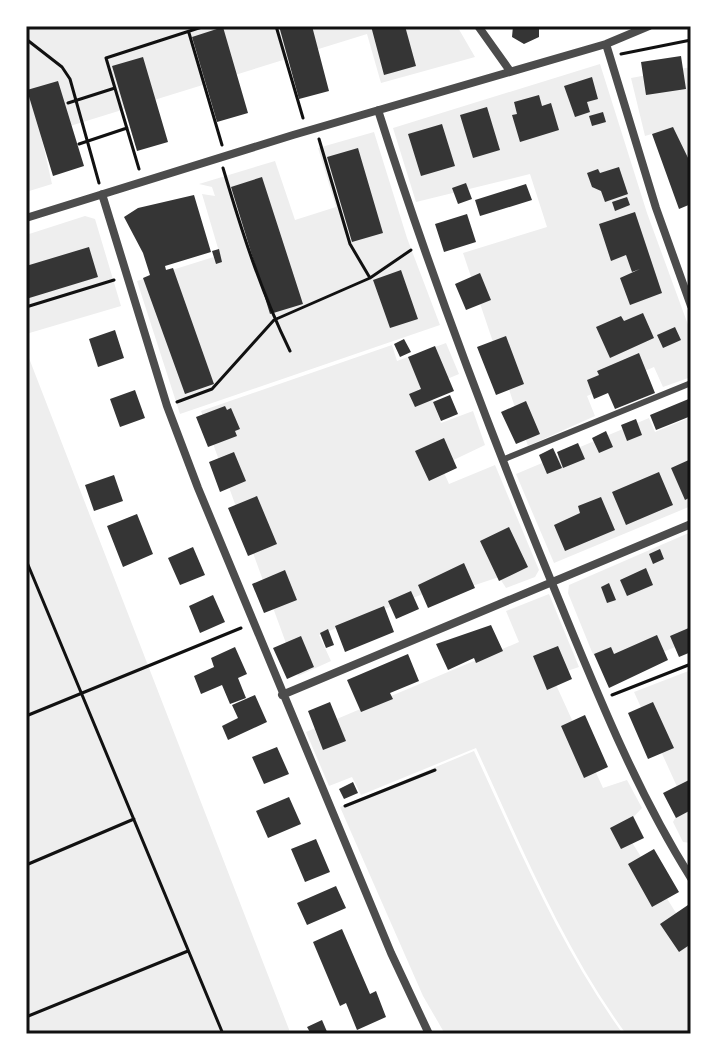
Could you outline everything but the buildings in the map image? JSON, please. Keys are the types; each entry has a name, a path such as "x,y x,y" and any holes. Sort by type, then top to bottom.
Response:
{"street":[{"path":"478,26 510,71"},
{"path":"26,218 606,44 649,26"},
{"path":"606,44 656,208 691,306"},
{"path":"378,110 421,244 502,460 600,699 637,780 691,878"},
{"path":"102,194 167,406 282,695 429,1034"},
{"path":"282,695 691,524"}],"lane":[{"path":"502,460 691,383"}],"path":[{"path":"143,182 106,58 205,26"},
{"path":"276,26 350,244 370,278"},
{"path":"188,32 254,271 290,351"},
{"path":"26,39 62,67 77,100 102,194"},
{"path":"610,57 691,40"},
{"path":"68,103 115,88"},
{"path":"79,144 127,128"},
{"path":"167,406 212,389 274,320 370,278 421,244"},
{"path":"26,307 127,276"},
{"path":"27,563 223,1034"},
{"path":"26,716 252,623"},
{"path":"600,699 691,664"},
{"path":"339,809 435,770"},
{"path":"26,865 134,819"},
{"path":"26,1017 188,951"}],"shaded area":[{"path":"26,26 457,26 475,57 381,83 367,34 41,135 52,184 26,192"},
{"path":"600,64 647,213 691,333 691,377 663,387 654,367 587,396 595,416 528,446 463,253 547,227 530,174 416,202 393,128"},
{"path":"691,67 691,191 668,129 645,136 631,78"},
{"path":"374,132 407,238 440,325 180,414 137,281 220,255 202,194 215,196 212,187 199,184 275,161 295,220 336,207 318,148"},
{"path":"85,216 95,219 121,306 26,334 26,235"},
{"path":"446,343 459,374 428,387 441,423 473,411 485,445 441,466 449,484 495,465 539,570 535,577 506,588 499,577 472,586 466,577 319,635 331,661 298,676 201,411 392,345 397,361"},
{"path":"27,353 290,1032 26,1034"},
{"path":"691,417 691,506 554,563 516,474 649,418 655,432"},
{"path":"691,532 691,641 606,674 592,652 568,593 569,585"},
{"path":"549,594 579,667 552,676 603,788 627,780 642,808 623,828 691,937 691,1034 626,1034 603,1001 563,931 476,748 361,795 352,777 329,786 306,732 519,642 506,611"},
{"path":"691,670 691,843 683,842 673,822 684,802 634,692"},
{"path":"474,751 560,932 623,1034 445,1034 423,996 340,807"}]}
